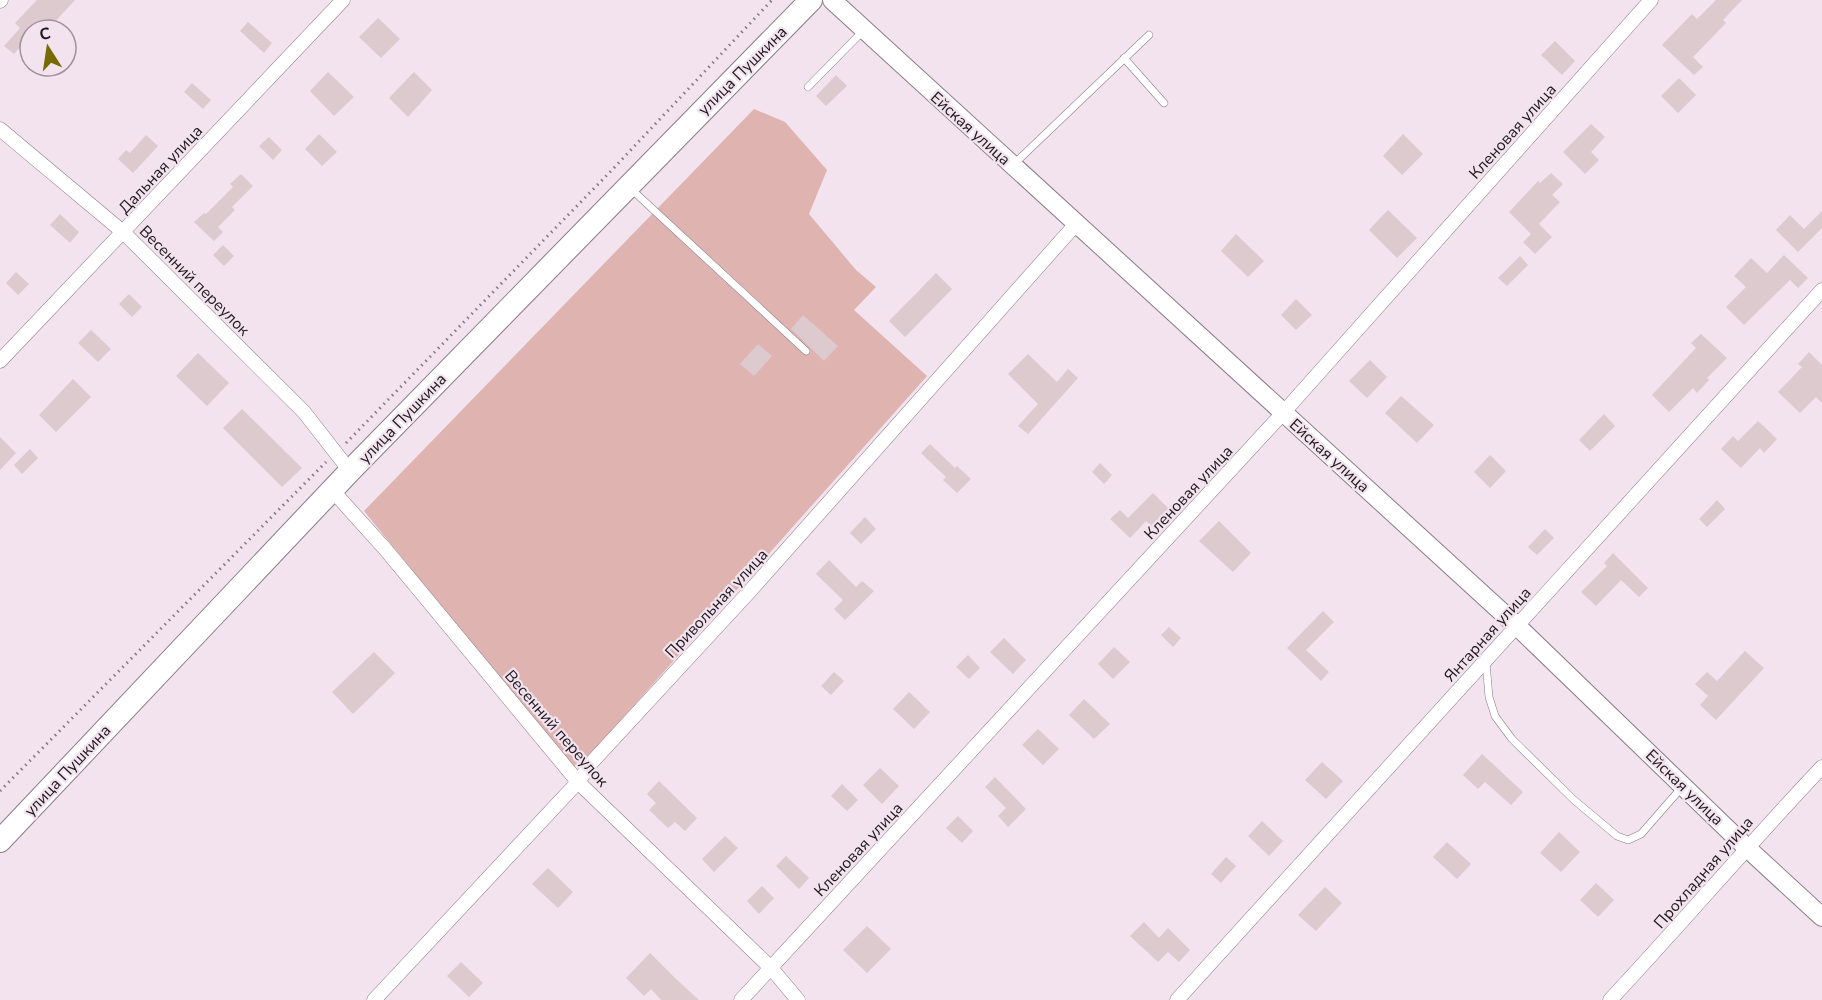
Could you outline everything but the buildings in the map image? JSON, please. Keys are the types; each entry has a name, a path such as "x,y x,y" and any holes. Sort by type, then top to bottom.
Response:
{"main road":[{"name":"улица Пушкина","path":"0,841 350,471 811,0"}],"street":[{"name":"Дальная улица","path":"0,362 343,0"},
{"name":"Ейская улица","path":"832,0 1517,626 1746,847 1822,917"},
{"name":"Кленовая улица","path":"741,1000 1283,412 1651,0"},
{"name":"Весенний переулок","path":"0,129 123,232 304,412 350,471"},
{"name":"Привольная улица","path":"374,1000 578,782 592,762 750,591 1076,224"},
{"name":"Янтарная улица","path":"1177,1000 1822,290"},
{"name":"Весенний переулок","path":"332,490 386,550 578,782 771,968 798,1000"},
{"name":"Прохладная улица","path":"1610,1000 1706,897 1746,847 1822,767"}],"lane":[{"path":"808,87 864,30"},
{"path":"1012,166 1149,34"},
{"path":"1124,58 1164,103"},
{"path":"628,186 806,351"},
{"path":"1486,660 1486,678 1495,717 1512,739 1542,770 1617,836 1628,840 1641,834 1683,786"}],"path":[{"path":"0,791 336,453 611,171 772,0"}],"shaded area":[{"path":"754,109 785,122 827,170 809,214 856,270 876,287 854,310 927,376 580,766 572,766 364,511"}]}
